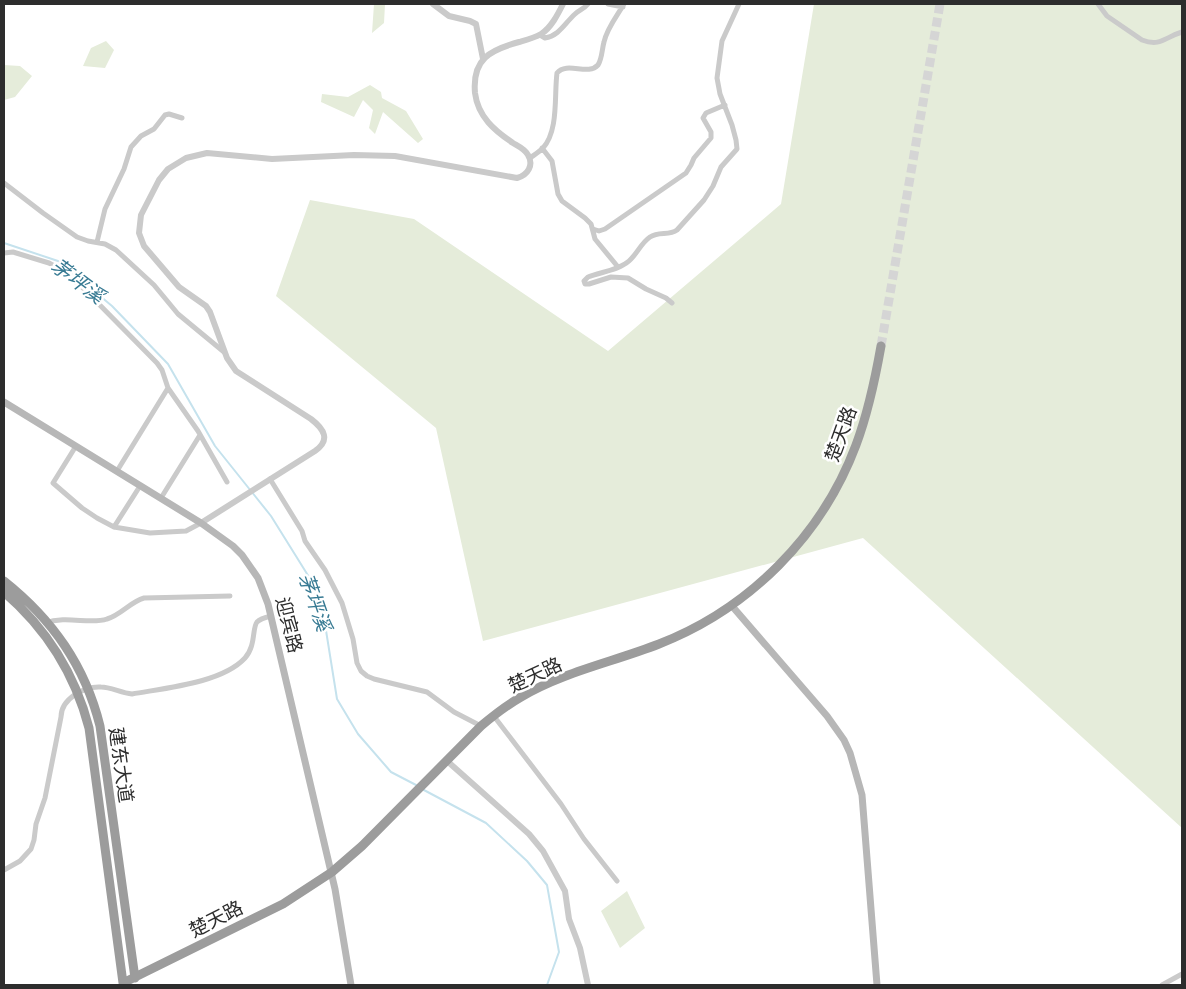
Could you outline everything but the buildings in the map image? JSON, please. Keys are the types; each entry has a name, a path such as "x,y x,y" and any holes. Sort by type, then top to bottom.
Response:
{"highway":[{"name":"楚天路","path":"124,984 135,981 283,904 332,872 362,846 481,726 493,715 522,696 544,685 662,643 686,632 732,606 753,590 789,555 815,522 834,493 856,446 864,421 881,346"},
{"name":"建东大道","path":"4,581 20,594 77,664 88,688 100,726 135,981"},
{"name":"建东大道","path":"4,592 43,624 78,693 89,728 124,984"}],"main road":[{"name":"迎宾路","path":"4,402 200,523 233,546 251,566 264,591 271,616 332,872 350,985"},
{"path":"732,606 828,716 844,740 850,754 859,780 863,809 877,985"}],"street":[{"path":"433,4 445,14 476,24 483,59"},
{"path":"76,446 53,483 82,508 97,518 114,526 150,533 186,532 321,446 324,442 324,436 318,425 231,365 206,306 179,287 144,246 138,228 141,215 160,180 174,164 200,154 272,159 354,155 382,156 416,159 517,178 526,174 530,166 530,158 525,150 495,130 480,110 476,97 475,84 477,72 488,53 502,46 540,35 547,29 563,4"},
{"path":"540,35 545,38 550,37 588,4"},
{"path":"530,158 547,141 552,127 557,101 557,73 564,68 591,68 597,66 600,61 608,30 623,5 608,4"},
{"path":"672,303 628,278 616,276 589,284 584,282 588,277 628,262 649,237 659,233 673,233 704,200 713,186 721,167 737,149 732,125 717,78 722,41 739,4"},
{"path":"1098,4 1107,16 1142,40 1155,43 1162,42 1182,32"},
{"path":"593,229 599,231 605,229 686,173 694,158 711,138 711,132 703,118 706,113 725,106"},
{"path":"97,242 105,209 124,169 131,147 141,136 154,129 164,115 169,114 182,118"},
{"path":"542,148 552,161 558,194 562,201 586,218 593,229 595,239 618,267"},
{"path":"4,183 77,236 88,241 105,244 120,254 154,285 178,314 224,352"},
{"path":"4,253 14,252 49,263 58,268 82,287 157,363 162,370 168,388 200,435 227,482"},
{"path":"117,472 168,388"},
{"path":"161,498 200,435"},
{"path":"266,481 302,531 305,540 325,570 342,603 360,670 374,679 427,692 454,712 481,726"},
{"path":"114,526 140,486"},
{"path":"43,624 66,619 107,619 137,600 144,598 230,596"},
{"path":"4,870 20,861 31,849 36,824 45,798 61,710 64,703 88,688 104,687 132,694 206,680 236,666 246,658 254,641 255,625 258,621 271,616"},
{"path":"493,715 617,881"},
{"path":"446,760 524,830 543,851 565,891 569,920 580,948 588,985"},
{"path":"1162,985 1182,974"}],"green space":[{"path":"374,4 385,4 384,23 372,33"},
{"path":"814,4 1182,4 1182,828 863,538 483,641 436,428 276,296 310,200 414,219 608,351 781,204"},
{"path":"106,41 114,50 105,68 83,66 91,48"},
{"path":"4,65 20,66 32,76 15,97 4,100"},
{"path":"370,85 381,92 382,98 406,111 423,139 418,143 383,112 375,134 369,128 373,110 363,100 354,117 321,102 322,94 348,97"},
{"path":"627,891 645,928 620,948 601,911"}],"waterway":[{"name":"茅坪溪","path":"4,243 58,261 112,306 168,364 215,446 271,516 309,577 324,618 337,699 358,734 391,772 416,785"},
{"name":"茅坪溪","path":"422,789 486,823 527,861 547,885 559,952 547,985"}],"tunnel":[{"path":"881,346 940,4"}]}
